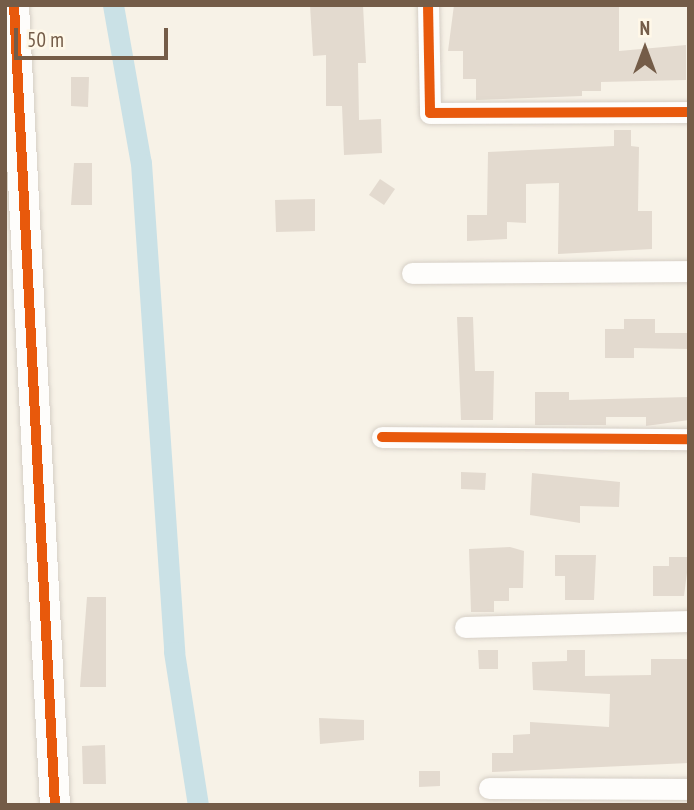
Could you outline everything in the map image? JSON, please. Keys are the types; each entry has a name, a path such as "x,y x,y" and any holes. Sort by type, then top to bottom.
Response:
{"street":[{"path":"14,5 55,805"},
{"path":"428,5 430,113 689,111"},
{"path":"412,273 689,271"},
{"path":"382,437 689,439"},
{"path":"465,626 689,621"},
{"path":"498,794 689,789"}],"building":[{"path":"310,5 363,5 366,63 358,63 359,120 381,119 382,153 344,155 342,106 326,106 326,55 313,56"},
{"path":"454,5 619,5 619,51 686,45 686,80 601,82 601,91 582,91 582,96 476,100 476,79 463,79 463,51 448,51"},
{"path":"71,77 89,77 88,107 71,106"},
{"path":"614,130 631,130 631,146 639,147 638,211 652,211 652,249 558,254 559,183 526,184 526,223 507,222 507,239 467,241 467,215 487,215 488,152 614,146"},
{"path":"74,163 92,163 92,205 71,205"},
{"path":"380,179 395,189 384,205 369,195"},
{"path":"315,199 315,231 276,232 275,200"},
{"path":"457,317 473,317 475,371 494,371 493,420 461,420"},
{"path":"624,319 655,319 655,333 689,333 689,349 634,348 634,358 605,358 605,329 624,329"},
{"path":"535,392 569,392 569,400 689,397 689,420 646,426 646,417 606,417 606,425 535,425"},
{"path":"461,472 486,473 485,490 461,489"},
{"path":"532,473 620,482 619,507 580,506 580,523 530,515"},
{"path":"510,547 524,551 523,588 509,588 509,601 494,601 494,612 471,612 469,549"},
{"path":"555,555 596,555 594,600 565,600 565,576 555,576"},
{"path":"669,557 689,557 684,596 653,596 653,566 669,566"},
{"path":"87,597 106,597 106,687 80,687"},
{"path":"478,650 498,650 498,669 479,669"},
{"path":"567,650 585,650 585,676 651,675 651,659 689,659 689,763 492,772 492,753 513,753 513,735 530,734 530,722 609,727 610,694 533,690 532,662 567,661"},
{"path":"319,718 364,720 364,740 320,744"},
{"path":"105,745 106,784 83,784 82,746"},
{"path":"419,771 440,771 440,786 419,787"}],"waterway":[{"path":"113,5 141,163 174,652 198,805"}],"cycle path":[{"path":"14,5 55,805"},
{"path":"428,5 430,113 689,112"},
{"path":"382,437 689,439"}]}
